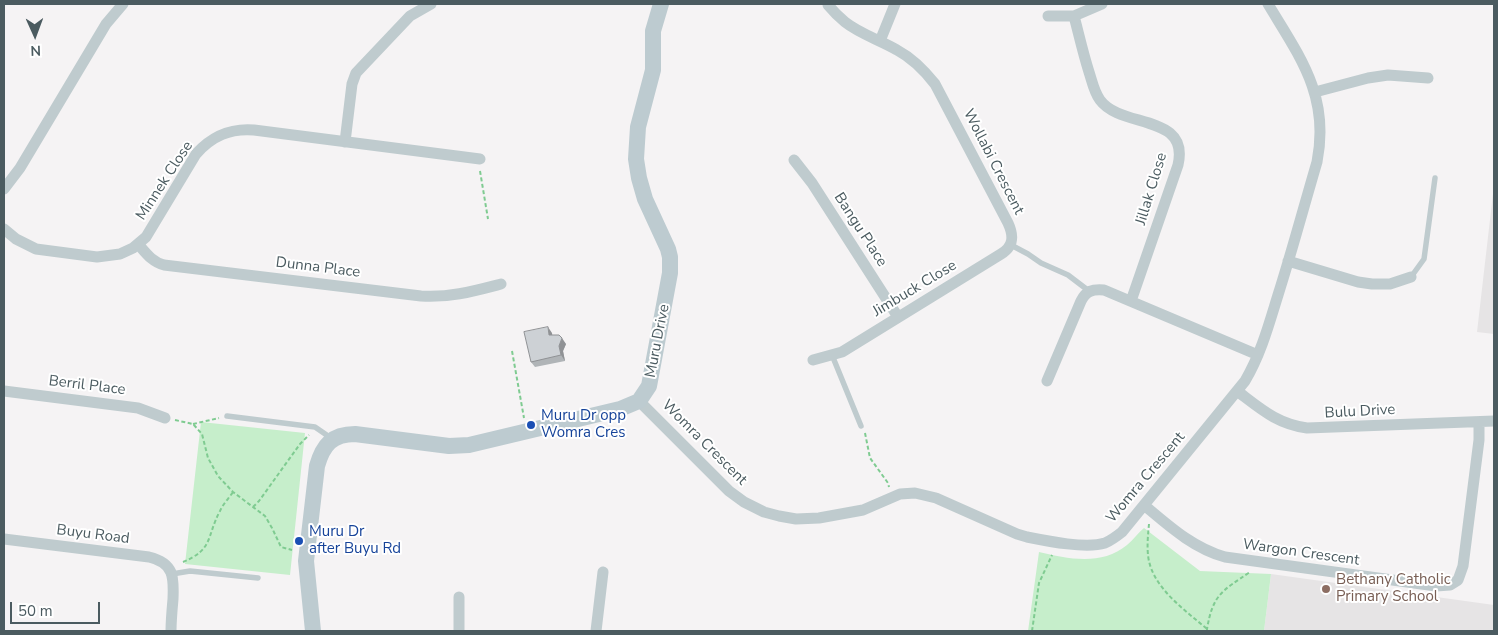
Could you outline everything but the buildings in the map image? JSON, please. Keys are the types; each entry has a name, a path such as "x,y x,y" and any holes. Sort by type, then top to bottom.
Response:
{"street":[{"path":"4,189 20,168 106,24 123,4"},
{"path":"345,142 352,84 356,73 410,16 431,4"},
{"name":"Muru Drive","path":"639,401 646,391 651,378 670,274 668,249 645,199 638,178 636,159 638,127 654,70 653,31 661,4"},
{"path":"880,41 895,4"},
{"path":"1048,16 1074,16 1102,4"},
{"name":"Womra Crescent","path":"639,401 729,492 764,512 787,518 812,519 863,510 908,492 929,496 1017,534 1031,538 1085,546 1105,543 1122,532 1237,391 1250,371 1258,355 1288,261 1320,150 1321,124 1315,92 1302,60 1268,4"},
{"name":"Wollabi Crescent","path":"828,5 854,28 899,51 926,72 935,84 1008,223 1012,236 1011,245"},
{"name":"Jillak Close","path":"1074,16 1091,78 1099,99 1110,110 1169,132 1180,148 1178,165 1131,301"},
{"path":"1315,92 1383,76 1428,78"},
{"name":"Minnek Close","path":"4,229 16,240 36,249 97,257 120,254 138,244 151,231 196,154 219,135 227,132 245,130 480,158"},
{"name":"Bangu Place","path":"794,160 812,183 898,317"},
{"name":"Dunna Place","path":"138,244 154,261 164,265 421,296 453,296 501,284"},
{"name":"Jimbuck Close","path":"812,360 842,352 1001,254 1011,245"},
{"path":"1288,261 1358,282 1372,284 1390,284 1411,277"},
{"path":"1047,382 1080,301 1089,291 1104,290 1258,355"},
{"name":"Berril Place","path":"4,391 138,408 165,418"},
{"name":"Bulu Drive","path":"1237,391 1275,419 1307,428 1494,421"},
{"path":"313,631 306,573 306,554 317,466 321,453 332,440 343,435 355,434 443,445 462,445 620,409 639,401"},
{"name":"Wargon Crescent","path":"1144,505 1184,538 1203,549 1232,558 1446,586 1455,583 1461,575 1463,566 1479,440 1479,422"},
{"name":"Buyu Road","path":"4,539 148,557 159,560 170,571"},
{"path":"170,571 174,587 171,631"},
{"path":"596,631 603,572"},
{"path":"459,597 459,631"}],"lane":[{"path":"1411,277 1424,258 1435,178"},
{"path":"1011,245 1041,263 1068,275 1089,291"},
{"path":"832,355 861,426"},
{"path":"227,416 315,428 332,440"},
{"path":"170,571 190,571 258,578"}],"path":[{"path":"480,158 480,176 488,219"},
{"path":"512,351 524,421"},
{"path":"165,418 192,424 227,416"},
{"path":"192,424 202,434 208,458 218,476 233,492 265,516 281,547 306,554"},
{"path":"861,426 864,429 868,455 888,483 892,497"},
{"path":"253,507 300,444 315,428"},
{"path":"170,571 205,547 220,510 233,492"},
{"path":"1150,518 1148,557 1153,573 1166,592 1207,630"},
{"path":"1032,631 1039,583 1050,561 1056,542"},
{"path":"1207,630 1211,608 1216,599 1226,589 1264,563"}],"shaded area":[{"path":"1494,185 1494,334 1477,332"},
{"name":"Bethany Catholic Primary School","path":"1271,574 1494,605 1494,631 1264,631"}],"green space":[{"path":"201,422 305,433 290,575 185,564"},
{"path":"1144,528 1200,571 1271,574 1264,631 1028,631 1039,552 1061,557 1084,559 1107,556 1127,545"}],"place":[{"name":"Muru Dr opp Womra Cres","path":"531,425"},
{"name":"Muru Dr after Buyu Rd","path":"299,541"},
{"name":"Bethany Catholic Primary School","path":"1326,589"}]}
